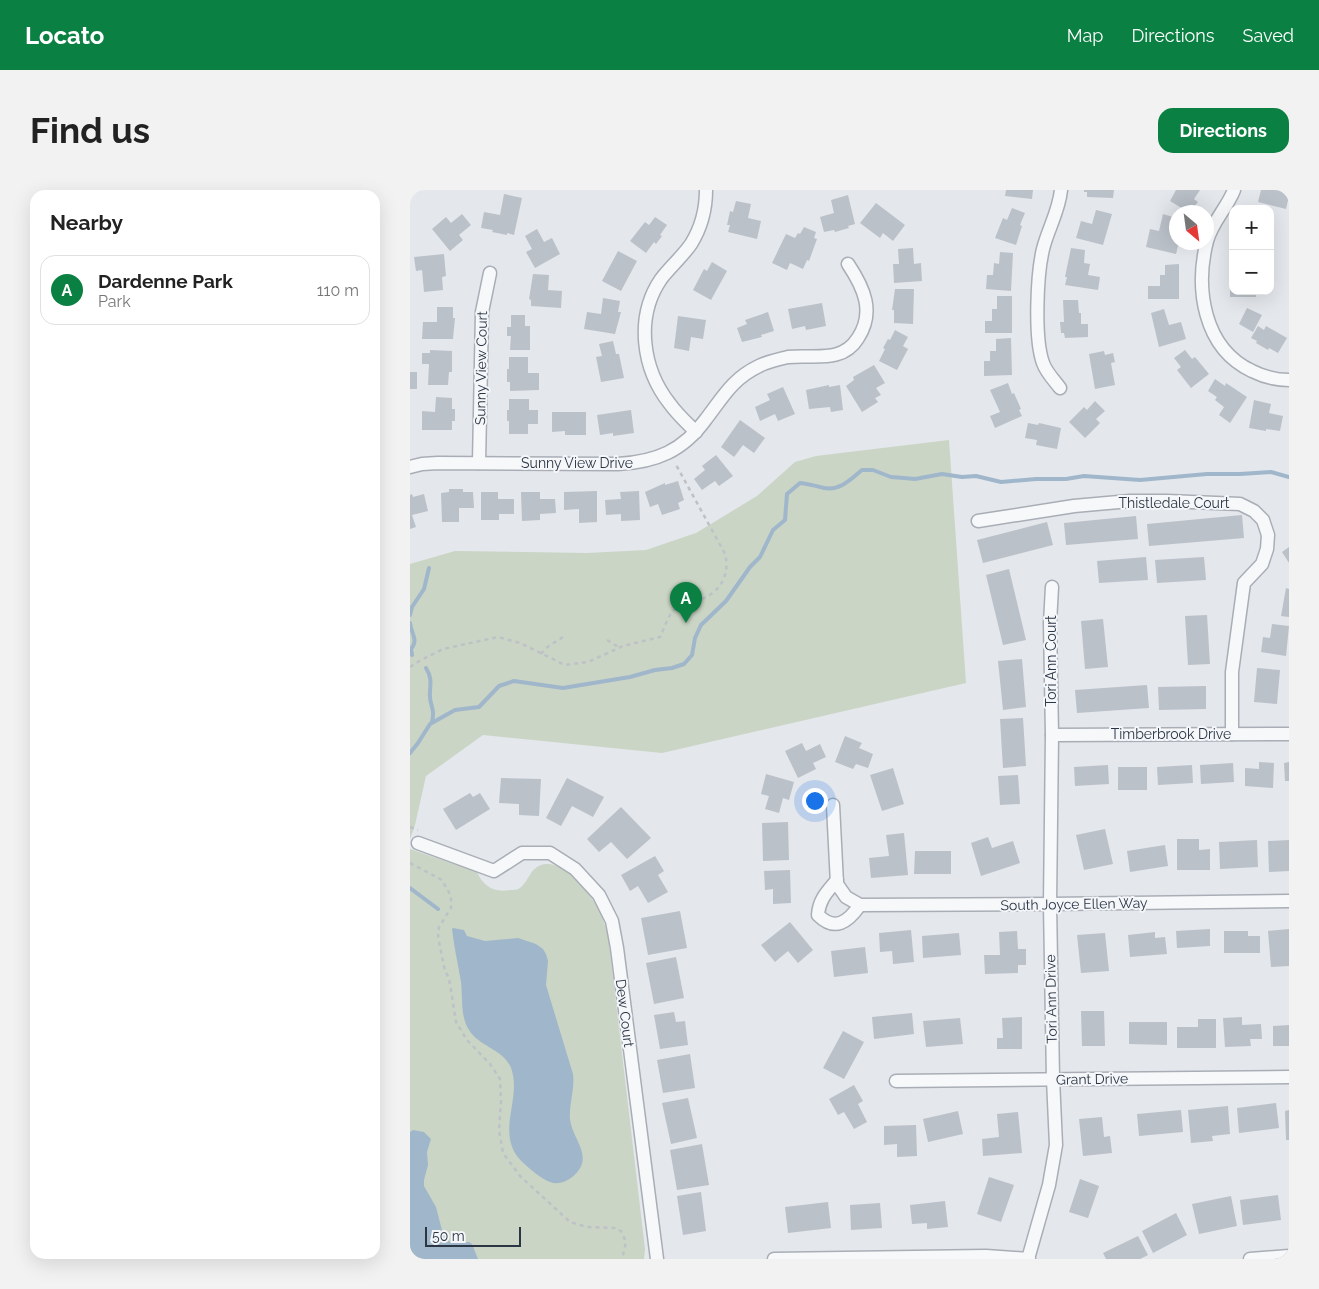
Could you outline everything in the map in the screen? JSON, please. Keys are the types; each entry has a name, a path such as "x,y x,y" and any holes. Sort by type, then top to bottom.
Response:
{"street":[{"path":"696,432 668,403 656,382 648,364 645,348 645,331 647,313 660,281 690,245 698,231 705,213 706,190"},
{"path":"1060,388 1044,365 1041,357 1038,320 1040,262 1061,190"},
{"path":"1234,190 1213,226 1208,239 1202,276 1206,314 1212,332 1232,358 1264,377 1289,380"},
{"name":"Sunny View Drive","path":"410,467 438,462 636,463 653,460 681,445 696,432 732,383 746,373 760,366 788,357 830,356 850,348 858,338 867,318 863,289 848,264"},
{"name":"Sunny View Court","path":"480,463 482,312 490,273"},
{"name":"Thistledale Court","path":"978,521 1074,506 1130,501 1167,500 1240,504 1254,511 1263,520 1268,535 1267,549 1262,564 1244,583 1232,672 1232,734"},
{"name":"Tori Ann Court","path":"1052,588 1050,623 1052,735"},
{"name":"Timberbrook Drive","path":"1052,735 1289,734"},
{"name":"Tori Ann Drive","path":"1029,1259 1049,1185 1056,1146 1050,904 1052,735"},
{"path":"833,805 838,884 846,897 860,905 847,920 834,925 825,922 818,915 818,906 822,897 837,880"},
{"name":"Dew Court","path":"418,843 494,871 522,853 550,853 575,869 599,896 612,921 617,948 657,1259"},
{"name":"South Joyce Ellen Way","path":"860,905 1289,901"},
{"name":"Grant Drive","path":"896,1081 1289,1077"},
{"path":"774,1259 986,1256 1029,1259"},
{"path":"1250,1259 1289,1256"}],"path":[{"path":"410,667 443,649 498,637 520,644 565,665 588,662 620,648 660,637 670,614 678,606 687,601 698,600 712,594 727,572 727,560 669,452"},
{"path":"541,654 546,648 563,638"},
{"path":"607,640 620,648"},
{"path":"410,863 442,880 451,896 450,908 439,927 438,937 445,970 449,978 456,1022 467,1040 490,1064 500,1079 499,1130 503,1153 526,1182 570,1222 579,1226 615,1228 620,1231 626,1242 622,1259"}],"green space":[{"path":"949,440 966,683 662,753 483,735 426,776 410,839 410,564 455,551 587,553 646,550 696,533 757,496 795,462 816,456"},
{"path":"410,849 477,872 486,885 504,891 520,888 534,869 541,865 549,864 558,867 575,878 599,910 608,935 645,1249 644,1259 410,1259"}],"water":[{"path":"453,928 464,930 467,936 485,941 518,938 536,944 546,954 548,961 546,985 573,1074 570,1119 583,1156 579,1171 566,1181 556,1183 546,1180 536,1174 515,1153 509,1133 514,1092 512,1071 509,1064 499,1053 474,1036 466,1025"},
{"path":"413,1130 424,1132 431,1139 427,1152 428,1165 424,1186 436,1207 443,1234 451,1243 469,1242 472,1244 478,1259 410,1259 410,1132"}],"building":[{"path":"1006,190 1033,190 1032,199 1005,196"},
{"path":"1084,190 1114,190 1113,198 1087,197 1087,192 1084,192"},
{"path":"1176,190 1200,190 1194,199 1198,202 1196,205 1177,205 1170,201"},
{"path":"1261,190 1288,190 1289,196 1286,209 1258,202"},
{"path":"504,194 522,198 514,235 492,232 493,230 481,228 484,212 500,215"},
{"path":"848,195 855,224 835,232 834,230 824,232 820,217 834,213 831,200"},
{"path":"736,201 751,204 748,218 761,221 757,239 728,232 730,225 727,225 730,211 733,212"},
{"path":"876,203 905,225 893,241 883,233 880,238 860,223"},
{"path":"1012,208 1025,213 1020,225 1022,226 1016,245 995,238 1003,218 1007,220"},
{"path":"1096,210 1112,214 1103,245 1076,238 1081,221 1092,224"},
{"path":"462,214 471,225 459,235 463,240 450,251 432,229 446,217 451,223"},
{"path":"1163,214 1169,216 1169,250 1177,250 1176,254 1146,247 1150,229 1159,231"},
{"path":"655,217 667,225 656,244 654,242 646,253 630,241 645,222 649,225"},
{"path":"804,227 816,232 814,238 817,239 809,261 807,260 803,269 790,263 787,270 772,263 786,234 795,238"},
{"path":"537,229 544,242 552,238 560,254 535,268 526,252 532,249 525,236"},
{"path":"913,248 914,264 921,263 922,281 894,283 893,264 899,264 898,249"},
{"path":"1071,248 1085,250 1084,263 1090,264 1088,275 1100,277 1098,290 1065,285"},
{"path":"618,251 637,261 621,291 602,281"},
{"path":"1000,252 1013,253 1011,291 986,289 987,275 993,275 994,263 999,264"},
{"path":"444,254 446,276 442,277 443,290 424,292 422,270 416,271 414,257"},
{"path":"712,262 727,271 711,300 693,290 704,269 707,271"},
{"path":"1179,264 1179,299 1148,299 1148,286 1160,286 1160,275 1165,275 1165,265"},
{"path":"533,274 549,275 548,290 562,291 561,308 531,306 531,300 529,299"},
{"path":"895,289 914,289 913,324 894,323 894,310 892,310"},
{"path":"1230,295 1256,295 1256,297 1230,297"},
{"path":"997,296 1012,296 1012,333 985,333 985,321 992,321 992,309 997,309"},
{"path":"603,298 620,301 618,312 621,312 615,334 584,329 587,312 601,314"},
{"path":"1063,300 1078,300 1081,324 1088,324 1088,337 1065,338 1064,333 1061,333 1060,322 1064,322"},
{"path":"822,303 826,326 806,330 805,326 792,329 788,309"},
{"path":"437,307 453,307 453,318 455,318 453,339 422,339 423,322 437,322"},
{"path":"1247,308 1262,315 1253,332 1239,324"},
{"path":"1164,309 1169,325 1181,322 1186,339 1159,347 1151,313"},
{"path":"768,312 774,331 761,335 762,337 742,342 737,328 747,324 745,320"},
{"path":"511,315 525,315 525,326 530,326 530,350 510,350 511,336 507,336 507,327 511,327"},
{"path":"678,316 706,320 703,339 691,337 689,351 674,348"},
{"path":"1258,326 1264,330 1266,326 1287,338 1278,353 1269,348 1268,350 1251,338"},
{"path":"895,330 908,337 903,346 908,349 897,370 879,361 885,349 883,348"},
{"path":"1011,338 1012,375 984,376 984,361 990,361 990,351 996,351 996,339"},
{"path":"613,341 616,354 619,354 624,378 601,382 596,357 602,356 599,344"},
{"path":"430,350 452,351 452,372 449,372 448,385 428,385 429,364 422,364 422,353 430,353"},
{"path":"1185,350 1192,359 1195,357 1209,374 1191,388 1177,370 1181,367 1174,358"},
{"path":"1104,351 1105,355 1113,353 1115,362 1111,363 1115,385 1095,389 1089,354"},
{"path":"509,357 528,357 528,373 539,373 539,390 510,391 510,382 507,382"},
{"path":"874,365 885,383 876,388 881,395 875,398 878,402 862,412 846,386 854,380 853,377"},
{"path":"410,372 417,372 417,389 410,389"},
{"path":"1215,379 1225,386 1226,383 1247,397 1230,423 1219,415 1224,407 1215,400 1217,397 1208,391"},
{"path":"1008,383 1021,409 1019,410 1022,416 995,428 990,416 1000,412 990,390"},
{"path":"829,385 829,387 840,385 843,410 831,412 830,407 809,409 806,390"},
{"path":"783,387 795,414 778,421 775,414 760,421 755,407 770,400 767,394"},
{"path":"436,397 452,398 452,409 455,409 455,421 452,421 452,430 422,430 422,411 435,412"},
{"path":"509,399 529,399 529,410 538,410 538,424 528,424 528,434 509,434 507,410 509,410"},
{"path":"1254,400 1271,404 1269,413 1283,416 1280,431 1249,428"},
{"path":"1095,401 1105,411 1096,419 1100,423 1085,438 1069,422 1084,407 1087,410"},
{"path":"631,410 634,433 613,436 613,433 600,435 597,415"},
{"path":"552,412 586,412 586,435 565,435 565,431 552,432"},
{"path":"740,420 765,438 754,453 743,445 734,457 721,447"},
{"path":"1028,423 1038,425 1039,423 1061,428 1057,449 1036,445 1037,440 1025,438"},
{"path":"716,455 733,476 719,486 715,481 702,490 694,479 705,470 702,466"},
{"path":"678,481 684,500 678,503 680,509 662,515 658,504 650,507 645,492 665,483 665,485"},
{"path":"449,489 463,489 463,492 473,492 474,508 459,508 459,522 442,522 441,493 449,492"},
{"path":"597,491 597,522 579,523 579,509 564,510 564,492"},
{"path":"639,491 640,520 621,521 621,514 606,515 605,500 621,499 620,492"},
{"path":"481,492 498,492 498,499 514,499 514,514 499,514 499,520 481,520"},
{"path":"521,492 540,492 540,499 555,499 556,513 540,514 540,520 522,521"},
{"path":"412,494 413,497 424,494 428,511 412,515 416,527 410,529 410,495"},
{"path":"1242,515 1244,538 1149,546 1147,524"},
{"path":"1136,516 1138,539 1066,545 1064,523"},
{"path":"1047,522 1053,545 983,563 977,540"},
{"path":"1289,547 1289,563 1282,552"},
{"path":"1146,557 1148,580 1099,583 1097,561"},
{"path":"1204,557 1206,580 1157,583 1155,560"},
{"path":"1009,569 1026,640 1003,645 986,575"},
{"path":"1286,588 1289,589 1289,617 1281,616"},
{"path":"1207,615 1210,664 1188,665 1185,616"},
{"path":"1103,619 1108,667 1085,669 1081,621"},
{"path":"1272,624 1289,626 1286,656 1261,652 1263,637 1270,638"},
{"path":"1022,659 1026,707 1003,710 998,661"},
{"path":"1257,668 1280,670 1277,704 1254,702"},
{"path":"1147,685 1149,708 1077,713 1075,690"},
{"path":"1206,686 1206,709 1159,710 1158,687"},
{"path":"1023,718 1026,766 1003,768 1000,719"},
{"path":"845,736 862,743 859,748 873,754 868,768 856,764 853,769 835,762"},
{"path":"802,743 806,751 820,744 826,757 813,763 816,769 798,778 785,751"},
{"path":"1259,762 1274,763 1273,788 1245,786 1245,768 1259,769"},
{"path":"1289,762 1289,781 1285,781 1284,763"},
{"path":"1233,763 1234,782 1201,784 1200,765"},
{"path":"1108,765 1109,784 1075,786 1074,767"},
{"path":"1192,765 1193,783 1158,785 1157,767"},
{"path":"1118,767 1147,767 1147,790 1118,790"},
{"path":"893,768 904,804 882,811 870,775"},
{"path":"766,774 794,782 789,800 783,798 779,813 765,809 769,796 761,794"},
{"path":"1018,775 1020,804 1000,805 998,776"},
{"path":"501,778 541,779 539,816 519,815 519,804 499,803"},
{"path":"567,778 604,797 593,817 572,806 561,826 546,818"},
{"path":"470,793 473,797 480,793 490,809 456,830 443,809"},
{"path":"621,807 651,838 627,859 611,842 599,852 587,839"},
{"path":"788,822 789,860 763,861 762,823"},
{"path":"1105,829 1113,864 1084,870 1076,835"},
{"path":"904,833 908,875 871,878 869,858 889,856 886,835"},
{"path":"988,837 992,848 1013,841 1020,863 981,876 971,843"},
{"path":"1177,839 1199,839 1199,850 1210,849 1210,870 1177,870"},
{"path":"1257,840 1258,867 1220,869 1219,842"},
{"path":"1289,840 1289,871 1269,872 1268,841"},
{"path":"1165,845 1168,866 1130,872 1127,851"},
{"path":"915,851 951,851 951,874 914,874"},
{"path":"655,856 664,871 658,875 668,892 648,903 638,886 630,891 621,875"},
{"path":"790,870 791,903 773,904 773,889 765,890 764,871"},
{"path":"680,911 687,948 648,955 641,918"},
{"path":"790,922 813,950 798,963 788,951 775,962 761,945"},
{"path":"1210,929 1210,946 1177,948 1176,931"},
{"path":"1289,929 1289,966 1271,967 1268,931"},
{"path":"911,930 914,962 893,964 892,951 880,952 879,933"},
{"path":"1017,931 1018,949 1026,949 1026,965 1018,965 1018,973 985,974 984,955 1000,955 999,932"},
{"path":"1224,931 1248,931 1248,936 1260,936 1260,953 1224,953"},
{"path":"1155,932 1155,938 1165,937 1167,954 1130,957 1128,935"},
{"path":"959,933 961,955 923,958 922,936"},
{"path":"1105,933 1109,971 1081,973 1077,935"},
{"path":"865,947 868,973 834,977 831,951"},
{"path":"676,957 684,998 654,1004 646,963"},
{"path":"1081,1011 1104,1011 1105,1046 1082,1046"},
{"path":"674,1012 676,1022 685,1021 688,1045 660,1049 654,1015"},
{"path":"912,1013 914,1034 874,1039 872,1017"},
{"path":"1022,1017 1022,1049 997,1049 997,1038 1003,1038 1002,1018"},
{"path":"1242,1017 1242,1025 1261,1024 1262,1039 1250,1039 1251,1046 1225,1047 1223,1018"},
{"path":"960,1018 963,1044 926,1047 923,1021"},
{"path":"1198,1019 1216,1019 1216,1048 1177,1048 1177,1027 1198,1027"},
{"path":"1129,1022 1167,1022 1167,1045 1129,1044"},
{"path":"1289,1025 1289,1046 1273,1046 1273,1026"},
{"path":"843,1031 864,1042 844,1079 823,1068"},
{"path":"690,1054 695,1088 663,1093 657,1060"},
{"path":"854,1085 863,1101 858,1104 867,1122 854,1129 844,1112 838,1115 829,1099"},
{"path":"688,1098 697,1138 671,1144 662,1103"},
{"path":"1276,1103 1279,1128 1239,1133 1237,1108"},
{"path":"1228,1106 1230,1134 1212,1136 1213,1141 1191,1143 1188,1110"},
{"path":"1181,1110 1183,1132 1139,1136 1137,1114"},
{"path":"1289,1110 1289,1140 1286,1140 1285,1111"},
{"path":"958,1111 963,1134 928,1142 923,1119"},
{"path":"1018,1112 1022,1153 983,1156 982,1139 999,1137 997,1114"},
{"path":"1102,1117 1104,1137 1110,1136 1112,1153 1083,1156 1079,1119"},
{"path":"916,1125 917,1156 897,1157 897,1144 884,1145 884,1126"},
{"path":"702,1144 709,1185 677,1190 670,1150"},
{"path":"989,1177 1014,1185 1001,1222 977,1214"},
{"path":"1080,1179 1099,1186 1088,1218 1069,1212"},
{"path":"701,1192 706,1231 683,1235 677,1196"},
{"path":"1278,1195 1281,1220 1243,1225 1240,1200"},
{"path":"1231,1196 1237,1226 1199,1234 1192,1204"},
{"path":"945,1201 948,1227 927,1229 927,1223 912,1224 910,1205"},
{"path":"828,1202 831,1228 788,1233 785,1207"},
{"path":"880,1203 882,1228 851,1230 850,1205"},
{"path":"1176,1213 1187,1235 1153,1253 1142,1231"},
{"path":"1138,1236 1148,1255 1140,1259 1106,1259 1103,1253"}],"waterway":[{"path":"410,753 430,724 455,710 479,707 499,686 514,681 563,688 630,677 684,664 692,655 695,638 701,625 726,601 750,567 760,557 773,530 785,520 787,494 800,483 824,488 835,488 845,484 862,470 873,470 891,477 915,479 942,474 962,477 976,476 1001,482 1066,479 1084,476 1140,480 1207,474 1271,472 1289,477"},
{"path":"410,615 412,607 424,589 429,568"},
{"path":"410,623 414,639 411,649 412,655"},
{"path":"426,668 430,678 432,722"},
{"path":"410,888 438,909"}],"place":[{"name":"Dardenne Park","path":"686,623"}]}
